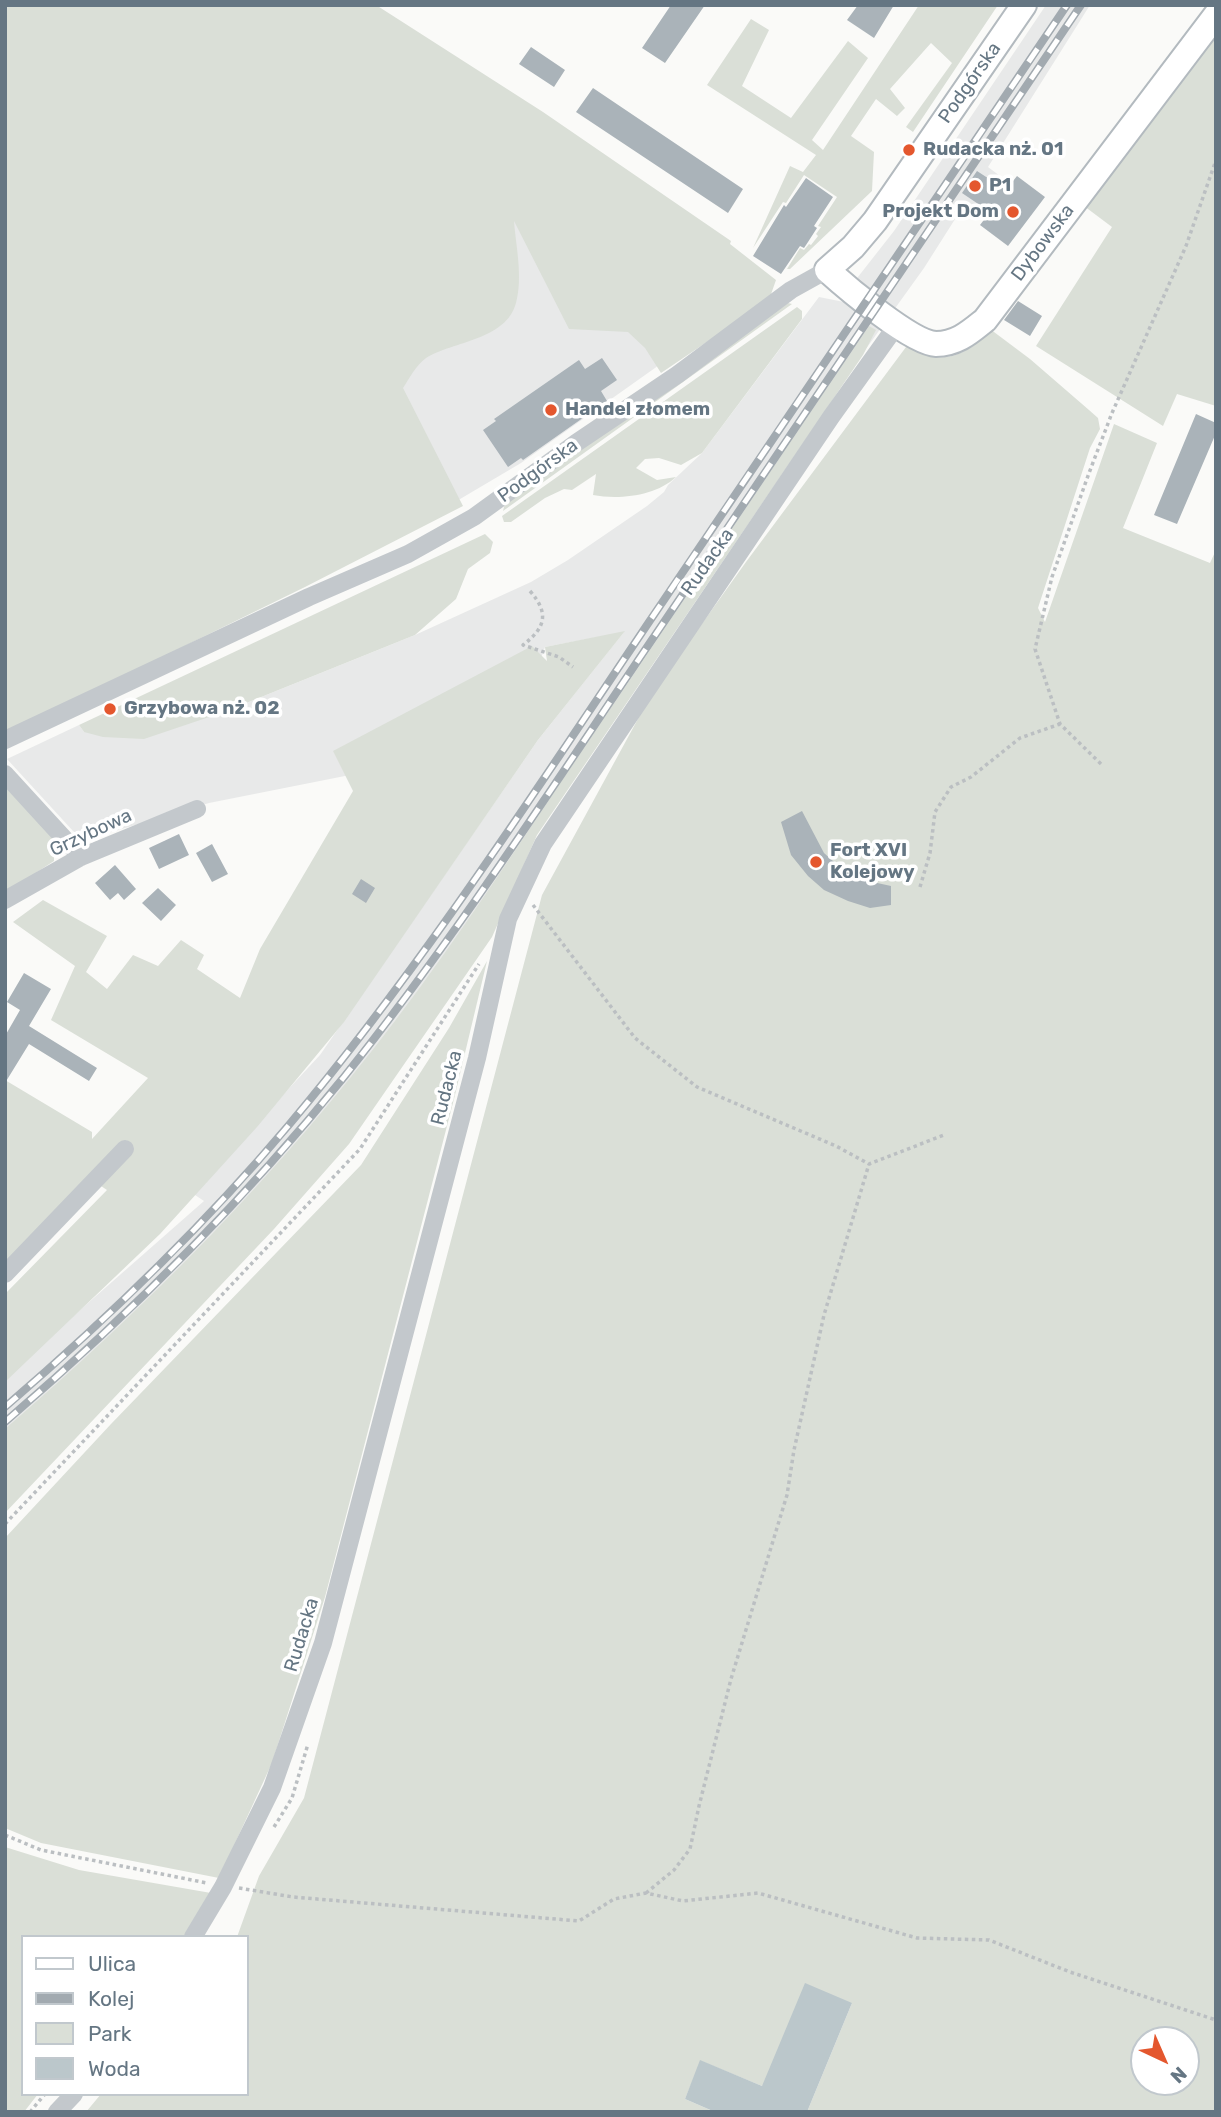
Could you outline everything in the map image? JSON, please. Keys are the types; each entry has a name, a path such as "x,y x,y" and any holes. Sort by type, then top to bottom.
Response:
{"street":[{"name":"Podgórska","path":"5,740 309,597 408,554 474,517 576,443 677,375 791,290 827,270 853,247 875,221 1024,5"},
{"name":"Dybowska","path":"827,270 897,325 921,339 934,344 952,342 968,334 985,320 1216,15"},
{"name":"Rudacka","path":"194,1935 230,1887 272,1788 323,1643 477,1058 508,919 543,844 831,417 897,325"},
{"path":"5,774 81,857"},
{"name":"Grzybowa","path":"5,900 81,857 197,809"},
{"path":"5,1274 125,1149"},
{"path":"57,2112 72,2096"}],"path":[{"path":"1101,764 1060,724 1035,649 1052,577 1088,474 1186,246 1216,160"},
{"path":"530,591 541,608 543,618 538,634 523,645 559,657 573,667"},
{"path":"920,887 930,853 935,812 951,787 971,777 1020,738 1060,724"},
{"path":"528,900 635,1038 696,1087 836,1146 869,1164 944,1135"},
{"path":"5,1524 360,1149 486,953"},
{"path":"646,1893 674,1870 690,1849 731,1679 788,1495 794,1450 824,1315 869,1164"},
{"path":"5,1835 41,1850 293,1897 579,1921 614,1899 646,1893 683,1900 758,1893 917,1938 989,1940 1070,1972 1216,2020"},
{"path":"30,2112 43,2096"}],"shaded area":[{"path":"1046,5 1090,5 988,167 1000,176 976,212 964,205 924,268 807,431 378,1060 227,1229 5,1442 5,1376 204,1201 192,1193 320,1055 538,740 624,632 545,647 532,683 360,773 209,803 95,837 81,837 73,831 7,759 79,725 84,732 224,712 415,635 531,582 647,506 702,453 819,297 844,302 854,282 894,231"},
{"path":"513,197 662,363 521,463 450,505 385,346"}],"green space":[{"path":"5,5 376,5 543,112 731,241 730,244 776,280 769,300 661,373 645,348 628,332 569,329 514,221 519,283 516,303 510,315 502,325 491,332 426,358 403,388 463,506 5,734"},
{"path":"919,5 998,5 913,132 906,127 952,63 931,43 890,89 905,108 897,116 876,99 851,136 874,152 872,191 787,269 800,248 804,250 818,236 816,234 821,227 818,226 837,197 804,175 753,248 790,166 803,172 816,155 707,85 751,19 769,30 742,86 791,118 848,41 868,58 812,140 823,150"},
{"path":"1216,35 1216,406 1177,394 1163,426 1036,346 1112,227 1084,206"},
{"path":"788,303 792,304 503,511 505,503"},
{"path":"797,307 802,311 802,319 702,453 681,465 659,458 645,459 636,468 657,480 676,477 668,483 658,489 625,497 593,495 596,474 572,490 564,489 545,498 511,522 504,522 502,516"},
{"path":"869,326 876,330 863,355 537,835 492,937 349,1144 274,1229 5,1513 5,1429 110,1334 211,1235 306,1131 395,1021 491,886"},
{"path":"990,329 1030,359 1098,418 1100,429 1090,448 1038,608 1045,622 1114,424 1157,443 1123,528 1210,563 1216,550 1216,2112 807,2112 852,2003 762,2086 701,2061 685,2099 715,2112 86,2112 99,2096 248,2096 248,1935 238,1935 259,1876 304,1798 542,895 651,695 909,343 933,357 950,356 965,351"},
{"path":"485,534 493,542 490,553 468,569 456,599 415,635 224,712 144,739 103,737 84,732 79,725"},
{"path":"625,631 538,740 344,1022 257,1127 160,1234 5,1382 5,1294 107,1190 89,1178 5,1262 5,1080 92,1132 92,1139 148,1078 51,1020 75,966 13,922 43,900 107,936 86,972 107,989 133,955 158,966 181,940 204,955 197,969 240,998 260,949 353,791 333,751 532,646 547,661 545,647"},
{"path":"5,785 54,840 54,861 5,893"},
{"path":"487,961 325,1597 272,1763 219,1878 41,1843 5,1828 5,1538 361,1165 449,1028"},
{"path":"5,1847 79,1870 211,1893 187,1935 21,1935 21,2096 36,2096 24,2112 5,2112"}],"water":[{"path":"805,1983 852,2003 807,2112 715,2112 685,2099 700,2060 762,2086"}],"building":[{"path":"671,5 705,5 665,63 642,48"},
{"path":"858,5 894,5 874,38 847,20"},
{"path":"531,47 565,70 554,87 519,64"},
{"path":"593,88 743,189 728,213 576,112"},
{"path":"977,171 1006,190 1017,176 1045,197 1008,246 980,225 990,212 962,193"},
{"path":"806,178 833,197 814,226 817,228 804,248 800,246 781,274 753,256 784,205 786,207"},
{"path":"1018,301 1042,316 1030,336 1004,320"},
{"name":"Handel złomem","path":"602,358 617,380 601,391 607,401 523,460 521,458 508,467 483,430 496,421 494,419 579,360 585,369"},
{"path":"1196,414 1216,423 1216,433 1177,524 1154,515"},
{"name":"Fort XVI Kolejowy","path":"802,811 824,853 843,870 859,879 891,886 891,905 870,908 848,901 824,890 808,876 791,855 781,822"},
{"path":"179,834 189,855 159,869 149,848"},
{"path":"212,844 228,874 212,882 196,853"},
{"path":"115,865 136,889 124,900 118,893 110,900 95,883"},
{"path":"361,879 375,888 366,903 352,894"},
{"path":"158,888 176,905 161,921 142,903"},
{"path":"24,973 51,989 29,1026 97,1068 89,1081 29,1044 5,1083 5,1036 20,1010 7,1002"}],"railway":[{"path":"5,1407 116,1307 222,1201 288,1126 384,1005 519,815 1067,5"},
{"path":"5,1422 96,1341 224,1214 305,1124 387,1022 508,852 1081,5"}],"place":[{"name":"Rudacka nż. 01","path":"909,150"},
{"name":"P1","path":"975,186"},
{"name":"Projekt Dom","path":"1013,212"},
{"name":"Handel złomem","path":"551,410"},
{"name":"Grzybowa nż. 02","path":"110,709"},
{"name":"Fort XVI Kolejowy","path":"816,862"}]}
